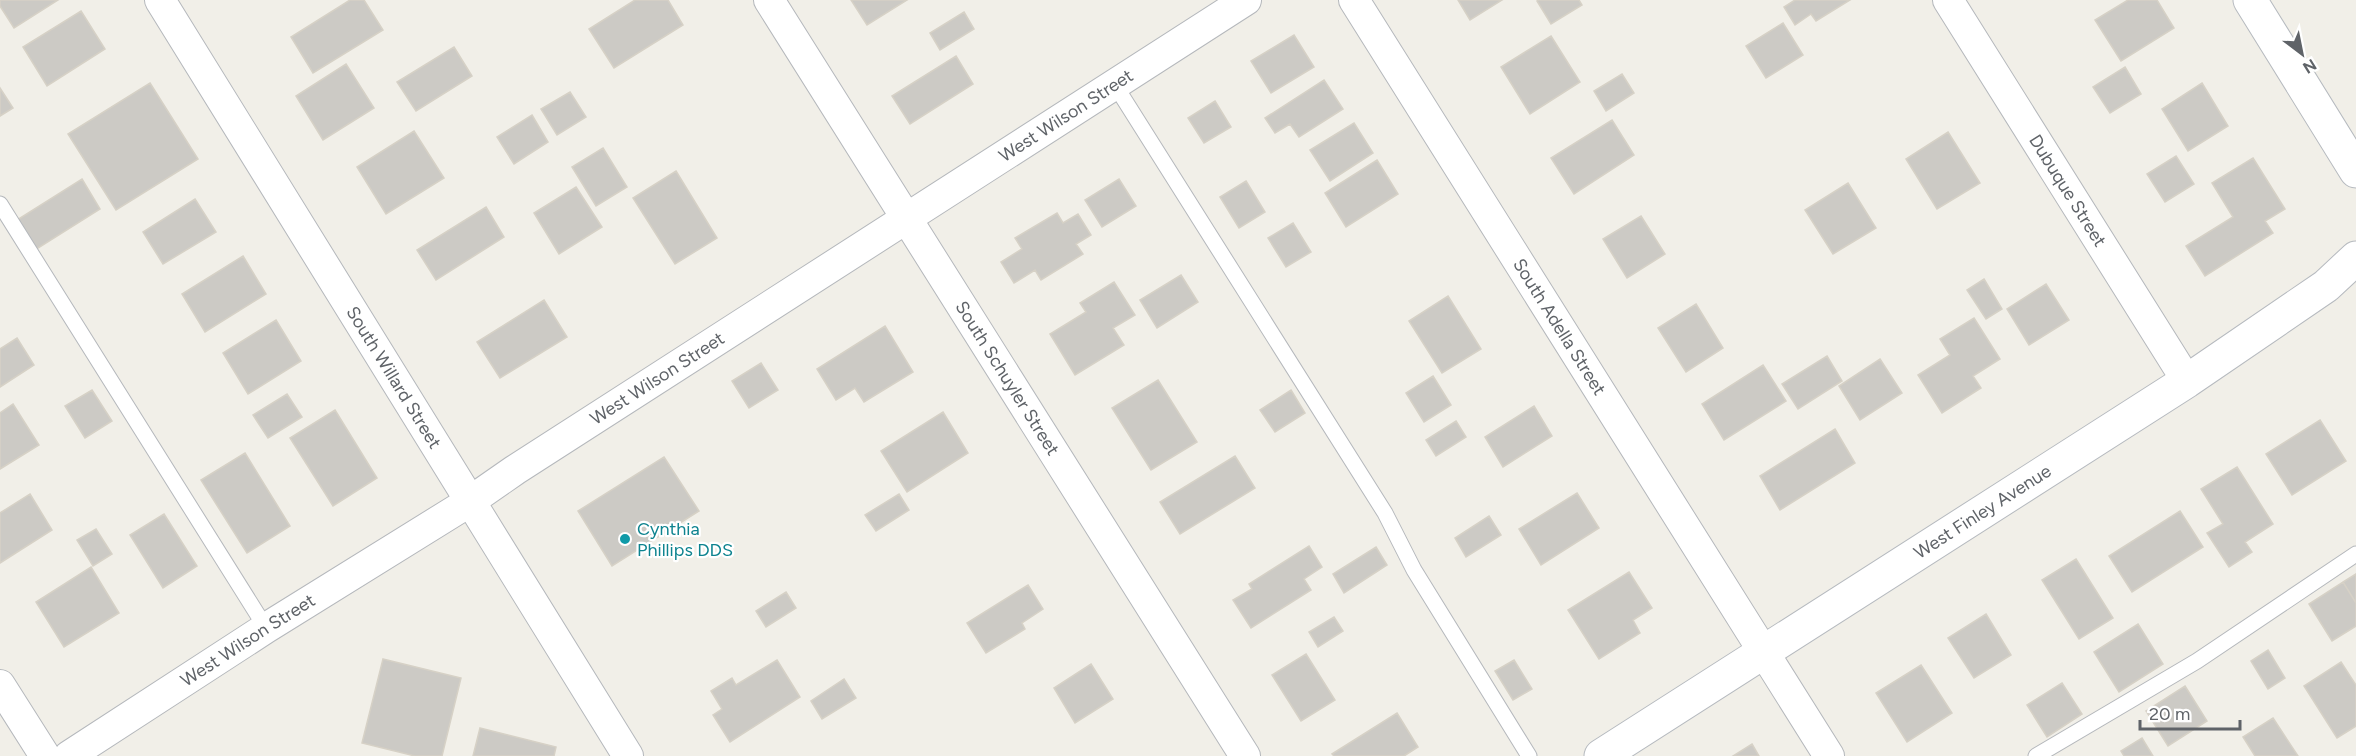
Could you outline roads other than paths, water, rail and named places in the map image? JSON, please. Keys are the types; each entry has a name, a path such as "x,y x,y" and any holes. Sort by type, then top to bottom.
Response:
{"main road":[{"path":"2250,0 2353,161"},
{"name":"West Finley Avenue","path":"1601,756 2187,381 2326,286 2356,258"}],"street":[{"name":"South Willard Street","path":"160,0 628,756"},
{"name":"South Schuyler Street","path":"769,0 1245,756"},
{"name":"West Wilson Street","path":"69,756 1246,0"},
{"name":"South Adella Street","path":"1354,0 1829,756"},
{"name":"Dubuque Street","path":"1948,0 2187,381"},
{"path":"0,684 45,756"}],"lane":[{"path":"1115,85 1385,513 1414,570 1529,756"},
{"path":"0,204 266,628"},
{"path":"2036,756 2197,661 2356,554"}],"place":[{"name":"Cynthia Phillips DDS","path":"625,539"}]}
